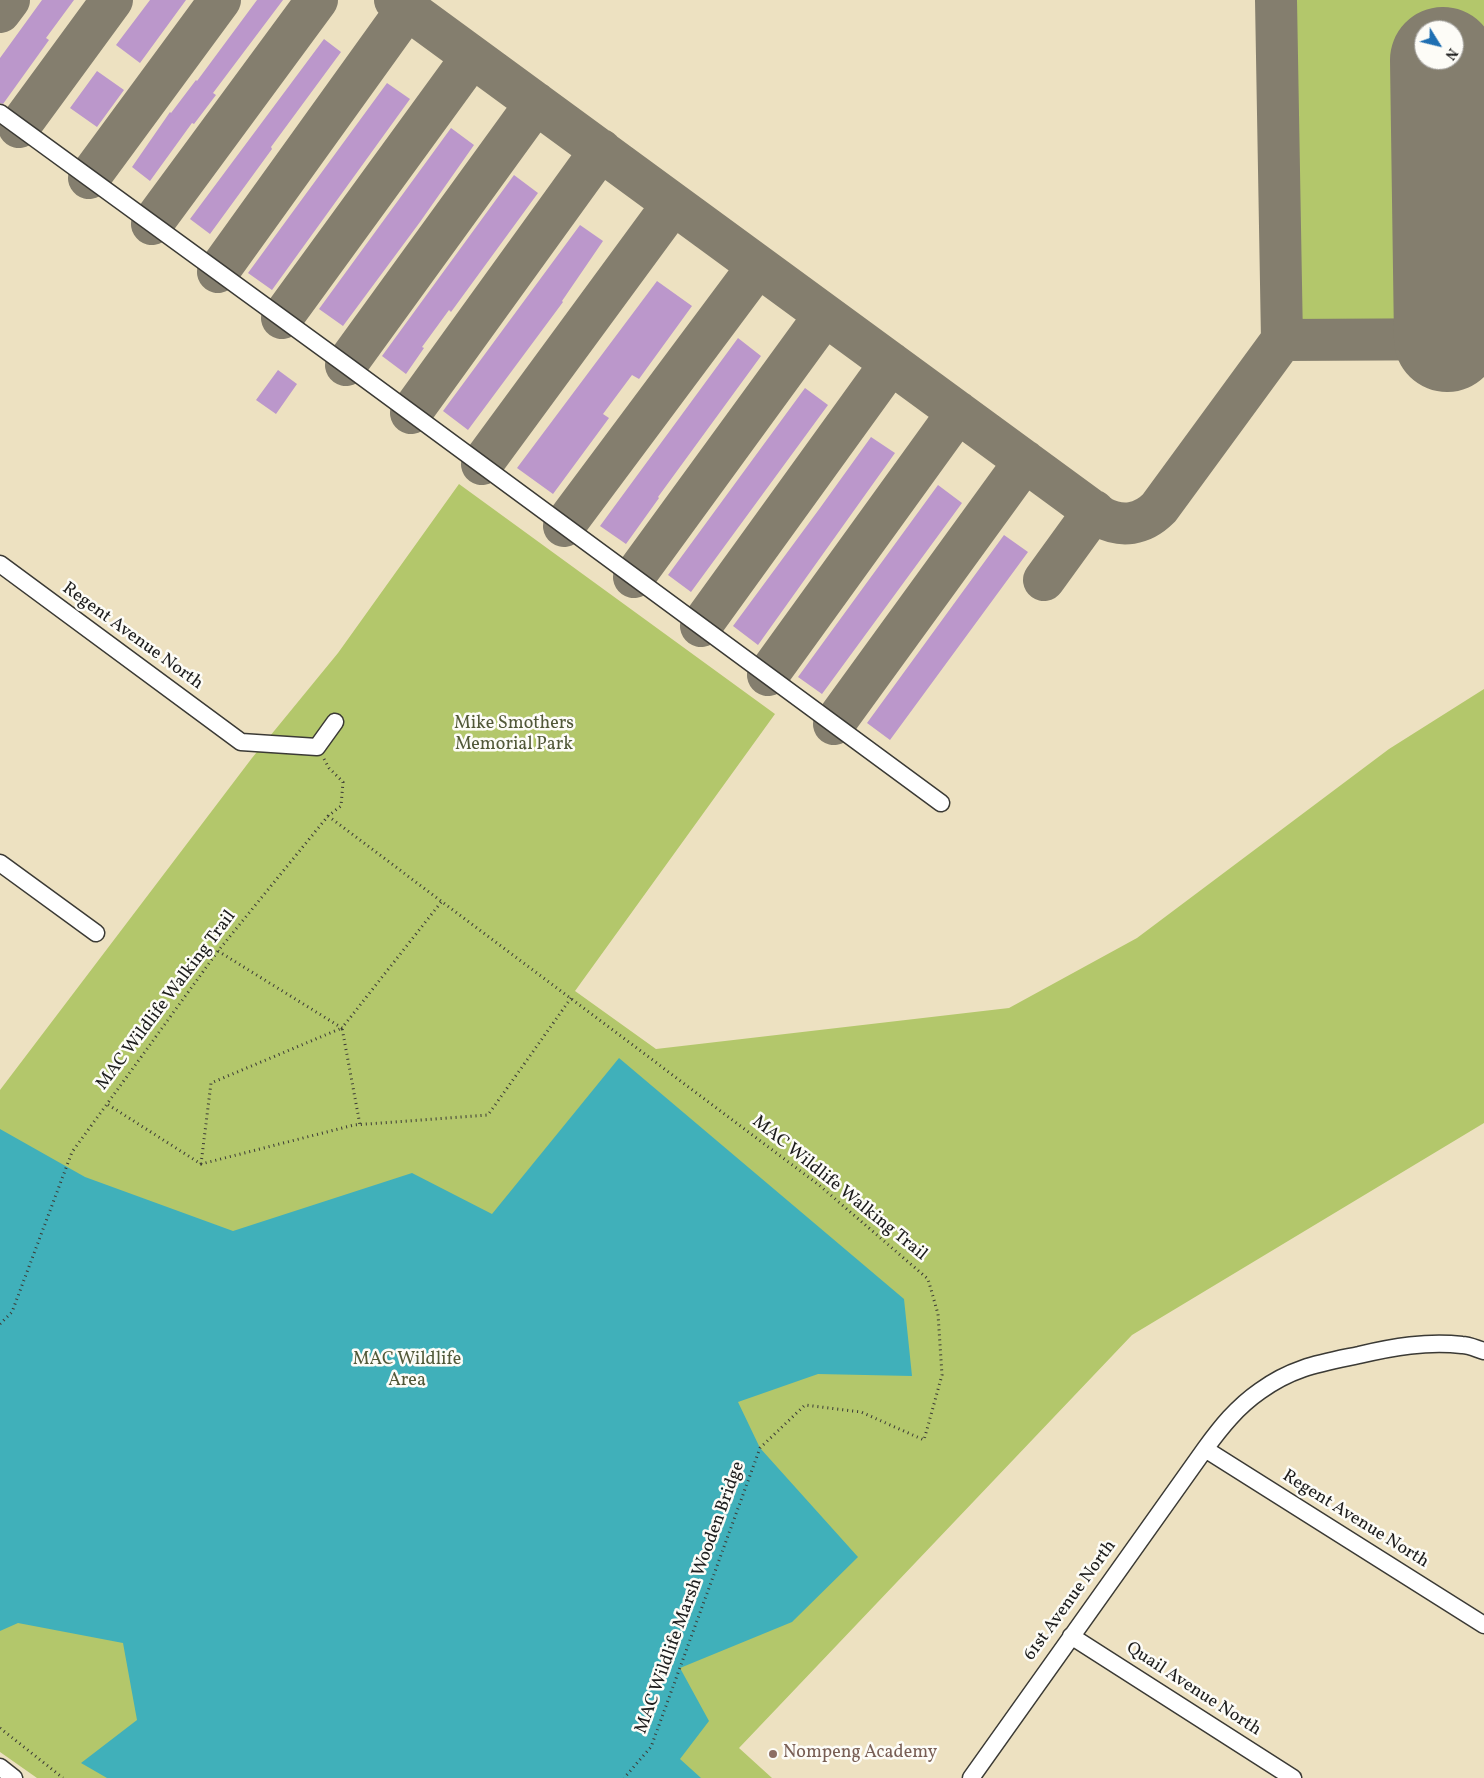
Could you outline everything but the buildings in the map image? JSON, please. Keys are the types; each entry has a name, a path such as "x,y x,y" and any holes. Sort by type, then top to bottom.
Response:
{"street":[{"path":"0,113 346,364 941,803"},
{"name":"Regent Avenue North","path":"0,564 241,742 318,747"},
{"path":"318,747 335,722"},
{"path":"1,866 96,933"},
{"name":"61st Avenue North","path":"970,1778 1205,1449 1237,1409 1260,1390 1285,1375 1313,1364 1395,1347 1430,1344 1464,1345 1484,1351"},
{"name":"Regent Avenue North","path":"1205,1449 1484,1625"},
{"name":"Quail Avenue North","path":"1071,1636 1293,1778"},
{"path":"0,1768 14,1778"}],"path":[{"name":"MAC Wildlife Walking Trail","path":"201,1164 107,1104 218,952 328,816 341,806 343,782 329,768 318,747"},
{"name":"MAC Wildlife Walking Trail","path":"328,816 819,1186 928,1279 938,1314 942,1375 924,1440 861,1412 805,1405 760,1448"},
{"path":"442,901 342,1028 211,1083 201,1164 360,1125 488,1115 571,998"},
{"path":"218,952 342,1028 360,1125"},
{"path":"0,1324 12,1312 72,1152 107,1104"},
{"name":"MAC Wildlife Marsh Wooden Bridge","path":"624,1778 651,1747 760,1448"},
{"path":"0,1728 63,1778"}],"green space":[{"path":"1287,0 1484,0 1484,329 1326,332 1317,330 1305,323 1295,307 1291,291"},
{"name":"MAC Wildlife Area","path":"459,484 775,714 575,991 656,1049 1009,1008 1137,938 1389,749 1484,689 1484,1123 1132,1335 739,1748 772,1778 37,1778 0,1752 0,1090 252,758 338,653"}],"water":[{"path":"619,1058 904,1299 912,1376 818,1374 738,1402 760,1448 858,1557 792,1622 680,1668 709,1721 680,1759 701,1778 107,1778 81,1763 137,1720 123,1643 18,1623 0,1631 0,1129 85,1177 233,1231 412,1173 492,1214"}],"taxiway":[{"path":"0,12 9,0"},
{"path":"19,127 112,0"},
{"path":"89,178 220,0"},
{"path":"152,224 317,0"},
{"path":"395,0 1101,517 1117,523 1139,521 1159,508 1282,340 1276,0"},
{"path":"218,272 407,9"},
{"path":"282,318 472,57"},
{"path":"346,365 536,103"},
{"path":"411,413 601,150"},
{"path":"482,464 673,204"},
{"path":"564,526 758,266"},
{"path":"634,577 825,315"},
{"path":"1282,340 1484,339"},
{"path":"701,626 891,363"},
{"path":"768,675 958,412"},
{"path":"834,724 1025,461"},
{"path":"1044,580 1094,511"}],"runway":[{"path":"1443,70 1447,339"}],"place":[{"name":"Nompeng Academy","path":"773,1754"}],"park label":[{"name":"Mike Smothers Memorial Park","path":"514,735"}]}
